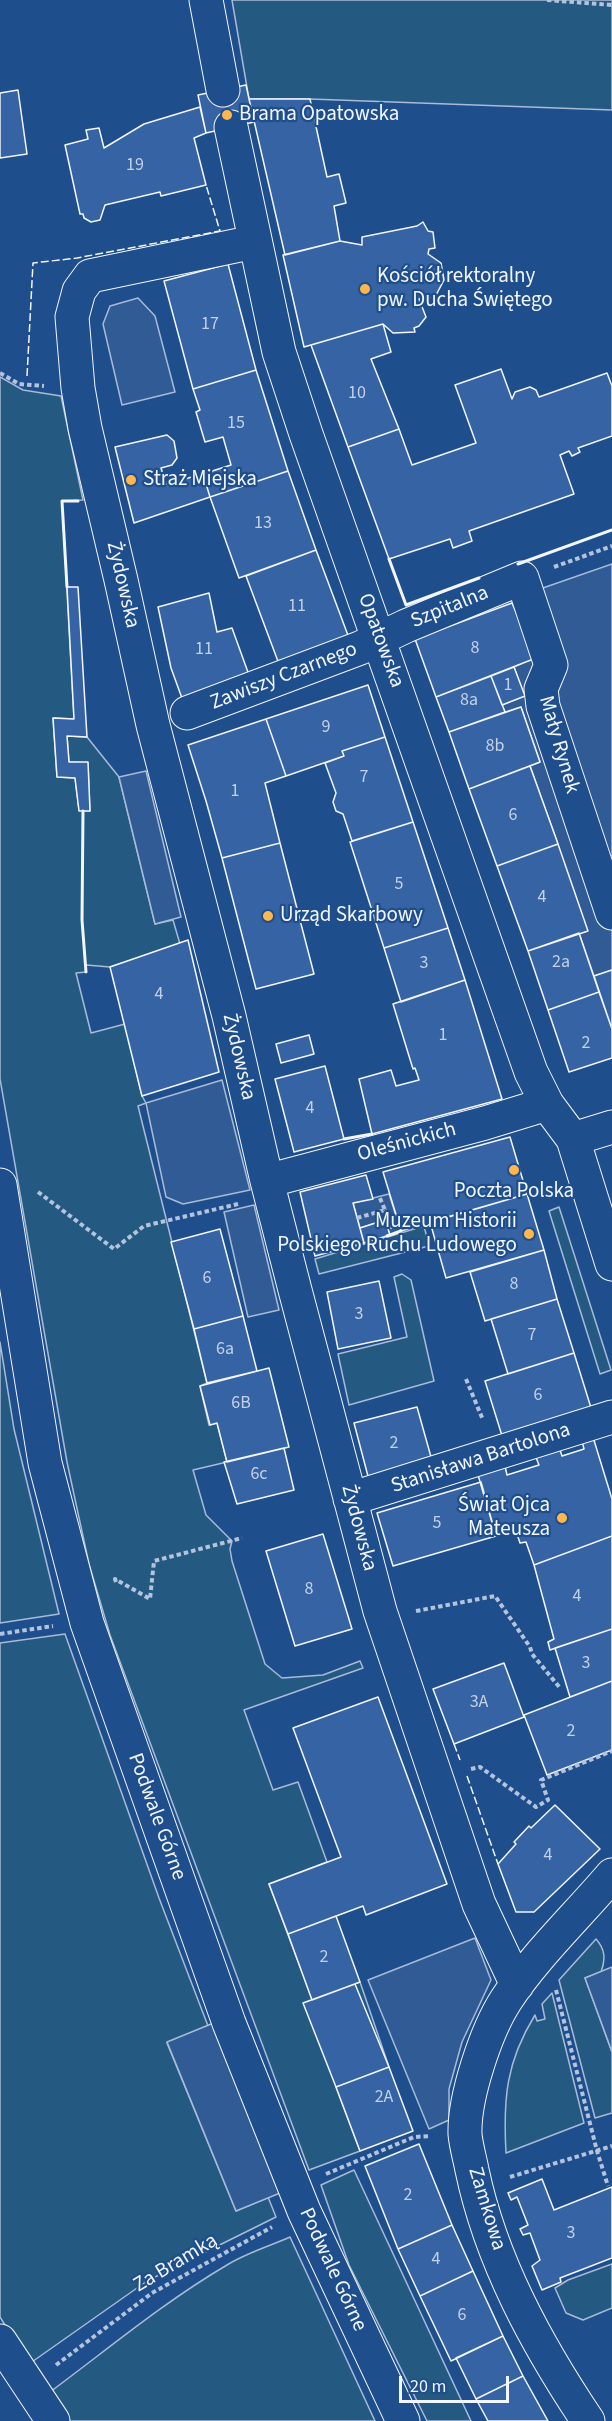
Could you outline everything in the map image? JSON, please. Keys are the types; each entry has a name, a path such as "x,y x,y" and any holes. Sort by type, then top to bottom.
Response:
{"street":[{"path":"206,0 223,90"},
{"name":"Opatowska","path":"231,127 279,352 306,434 531,1072 547,1104 573,1139 612,1264"},
{"name":"Żydowska","path":"254,242 90,276 79,291 72,317 78,388 85,428 153,725 229,1016 269,1189 389,1643 479,1904 517,1985"},
{"name":"Szpitalna","path":"380,640 406,626 522,578"},
{"name":"Mały Rynek","path":"522,578 551,665 541,689 543,706 612,913"},
{"name":"Zawiszy Czarnego","path":"188,713 380,640"},
{"name":"Oleśnickich","path":"269,1189 547,1104"},
{"path":"573,1139 612,1127"},
{"name":"Podwale Górne","path":"0,1185 45,1463 87,1623 229,2023 304,2211 403,2421"},
{"name":"Stanisława Bartolona","path":"350,1499 612,1417"},
{"name":"Zamkowa","path":"588,2421 553,2368 521,2308 477,2193 465,2134 486,2037 506,2000 612,1875"},
{"path":"0,2341 53,2421"}],"path":[{"path":"547,0 612,5"},
{"path":"0,373 19,384 78,388"},
{"path":"522,578 612,546"},
{"path":"33,1189 114,1249 144,1226 269,1189"},
{"path":"379,1196 391,1227 388,1228"},
{"path":"357,1218 385,1210"},
{"path":"466,1379 483,1422"},
{"path":"117,1589 115,1579 150,1599 154,1561 242,1538"},
{"path":"413,1612 495,1596 530,1647 532,1654 561,1689"},
{"path":"0,1635 55,1626"},
{"path":"468,1769 480,1767 536,1807 548,1800 541,1780 612,1751"},
{"path":"554,1979 597,2151 608,2186"},
{"path":"324,2175 414,2138"},
{"path":"509,2178 612,2146"},
{"name":"Za Bramką","path":"84,2344 152,2293 278,2224"}],"shaded area":[{"path":"232,0 612,0 612,110 310,99 249,99"},
{"path":"138,298 155,316 175,392 122,405 103,324 110,306"},
{"path":"0,377 23,390 61,396 83,500 62,501 74,719 53,718 57,777 75,778 79,810 90,811 88,763 69,762 67,736 87,737 119,777 155,924 173,920 180,944 110,967 86,965 86,972 76,973 91,1033 125,1024 142,1096 146,1103 138,1106 207,1383 200,1386 209,1425 217,1423 227,1462 193,1470 206,1515 232,1541 230,1549 232,1561 265,1664 282,1678 323,1675 360,1661 363,1668 244,1710 273,1790 298,1782 327,1862 269,1884 312,1999 360,1982 389,2067 336,2087 360,2151 309,2170 110,1635 89,1564 67,1462 0,1079"},
{"path":"612,564 612,970 594,976 579,933 558,844 530,766 540,762 521,707 505,712 502,705 524,696 514,667 535,657 512,603 540,589"},
{"path":"146,771 181,917 155,924 119,777"},
{"path":"222,1080 250,1190 183,1204 166,1197 146,1103"},
{"path":"389,1194 401,1231 390,1235 385,1220 360,1228 353,1203"},
{"path":"254,1205 279,1310 248,1317 224,1212"},
{"path":"559,1207 611,1370 600,1374 549,1211"},
{"path":"424,1226 429,1246 319,1274 315,1259"},
{"path":"402,1274 411,1280 434,1381 349,1405 338,1354 407,1337 394,1277"},
{"path":"0,1342 14,1429 59,1614 0,1623"},
{"path":"65,1634 159,1898 208,2026 167,2043 236,2211 268,2197 276,2217 147,2281 29,2364 0,2317 0,1643"},
{"path":"475,1938 491,1980 462,2042 449,2089 449,2120 429,2129 368,1980"},
{"path":"596,1939 603,1950 603,1967 601,1972 585,1978 612,2052 612,2113 595,2118 559,1980"},
{"path":"612,1967 612,2052 585,1978"},
{"path":"552,1993 584,2123 506,2153 506,2098 512,2065 525,2032 535,2015 537,2021 545,2019 542,2004"},
{"path":"216,2022 285,2191 236,2211 167,2042"},
{"path":"354,2170 471,2421 427,2421 349,2265 321,2185"},
{"path":"290,2237 375,2421 69,2421 50,2392 204,2279 242,2257"},
{"path":"612,2264 612,2308 583,2320 566,2313 555,2288 568,2280"}],"building":[{"name":"Brama Opatowska","path":"246,85 254,122 206,133 198,95"},
{"path":"18,90 27,154 0,158 0,93"},
{"path":"249,99 310,99 327,177 339,174 346,203 334,206 340,241 285,255"},
{"path":"200,107 206,133 194,138 206,185 161,196 160,192 105,205 100,220 91,222 80,214 65,145 88,139 86,130 99,128 104,148 144,124"},
{"name":"Kościół rektoralny pw. Ducha Świętego","path":"423,222 428,231 433,232 435,248 429,249 428,254 441,263 444,280 435,297 419,299 426,317 419,326 414,328 415,332 393,333 383,324 304,347 283,255 340,241 362,245 362,237 417,226"},
{"path":"228,264 256,370 193,389 164,281"},
{"path":"383,324 391,352 371,359 399,429 348,447 311,345"},
{"path":"501,369 512,399 515,392 530,387 536,390 539,397 607,373 612,386 612,436 578,448 580,452 572,456 569,451 560,455 574,494 469,531 472,541 453,548 450,539 389,559 348,447 399,429 412,465 476,443 455,385"},
{"path":"256,370 288,471 210,497 203,474 231,465 223,437 205,442 196,412 200,410 193,389"},
{"path":"167,435 174,441 177,458 172,465 161,468 166,484 203,474 210,497 134,523 115,447"},
{"path":"288,471 316,550 239,578 210,497"},
{"path":"316,550 349,638 279,664 246,576"},
{"path":"67,587 78,587 87,737 67,736 69,762 88,762 90,811 79,811 75,778 57,777 53,718 74,719"},
{"path":"209,593 217,632 232,628 249,675 183,701 171,668 158,607"},
{"path":"512,603 536,658 436,697 415,639"},
{"path":"514,667 525,696 502,705 491,676"},
{"path":"491,676 505,712 449,732 436,697"},
{"path":"368,685 385,737 342,751 344,756 286,776 266,719"},
{"path":"521,707 540,762 469,789 449,732"},
{"path":"266,719 286,776 265,783 280,843 222,858 188,745"},
{"path":"385,737 413,822 352,841 343,814 336,811 333,802 336,793 325,763 344,756 342,751"},
{"path":"530,766 558,844 497,866 469,789"},
{"path":"413,822 448,928 384,948 350,842"},
{"name":"Urząd Skarbowy","path":"280,843 314,974 256,989 222,858"},
{"path":"558,844 588,931 528,951 497,866"},
{"path":"448,928 465,980 401,1002 384,948"},
{"path":"579,933 599,992 548,1010 528,951"},
{"path":"188,940 219,1072 142,1096 110,967"},
{"path":"612,970 612,1029 594,976"},
{"path":"465,980 502,1099 372,1134 359,1079 391,1070 396,1086 419,1080 415,1068 413,1069 393,1004"},
{"path":"599,992 612,1029 612,1058 569,1072 548,1010"},
{"path":"309,1035 314,1054 281,1063 276,1044"},
{"path":"325,1066 344,1139 294,1152 275,1079"},
{"path":"510,1137 527,1194 401,1231 383,1172"},
{"path":"366,1175 373,1199 353,1203 364,1243 315,1256 300,1192"},
{"path":"527,1194 544,1250 446,1278 430,1222"},
{"path":"385,1220 390,1235 364,1243 360,1228"},
{"path":"220,1229 243,1316 194,1329 171,1242"},
{"path":"544,1250 557,1299 485,1321 470,1272"},
{"path":"379,1281 391,1338 338,1349 327,1292"},
{"path":"557,1299 574,1353 508,1374 491,1319"},
{"path":"243,1316 257,1371 207,1383 194,1329"},
{"path":"574,1353 592,1411 503,1439 485,1381"},
{"path":"269,1368 289,1447 227,1462 217,1423 210,1425 200,1386"},
{"path":"417,1407 433,1464 369,1480 354,1423"},
{"path":"593,1437 612,1499 612,1536 534,1565 526,1542 520,1543 516,1531 496,1536 478,1475 505,1466 507,1475 539,1465 535,1455 559,1447 562,1456 584,1449 582,1441"},
{"path":"284,1448 294,1490 237,1504 224,1462"},
{"path":"481,1482 496,1536 393,1566 377,1513"},
{"path":"323,1534 352,1629 295,1646 266,1551"},
{"path":"612,1536 612,1629 550,1650 548,1642 554,1639 534,1565"},
{"path":"612,1629 612,1681 570,1697 555,1648"},
{"path":"504,1663 524,1717 454,1744 433,1689"},
{"path":"612,1681 612,1750 547,1775 524,1715"},
{"path":"378,1697 447,1884 366,1915 363,1906 288,1934 269,1884 341,1857 293,1728"},
{"path":"555,1805 600,1849 534,1912 516,1912 498,1864 529,1826 531,1828"},
{"path":"336,1916 360,1982 312,2000 288,1934"},
{"path":"355,1984 389,2067 336,2087 303,2003"},
{"path":"389,2067 413,2131 360,2151 336,2087"},
{"path":"419,2144 452,2225 398,2249 365,2166"},
{"path":"542,2179 554,2210 612,2187 612,2258 560,2278 561,2282 542,2290 532,2266 540,2260 530,2233 523,2235 520,2229 528,2225 517,2197 511,2200 508,2193"},
{"path":"452,2225 473,2271 420,2296 398,2249"},
{"path":"473,2271 503,2336 451,2361 420,2296"},
{"path":"503,2336 523,2376 476,2399 456,2358"},
{"path":"523,2376 548,2421 488,2421 476,2399"}],"fence":[{"path":"27,376 33,263 77,258 220,231 206,185"},
{"path":"454,1744 460,1760"},
{"path":"467,1776 498,1864"}],"wall":[{"path":"67,587 62,501 78,501"},
{"path":"518,564 612,530"},
{"path":"389,559 406,605 479,578"},
{"path":"83,811 82,920 86,972"},
{"path":"344,1139 372,1134"},
{"path":"387,1236 401,1231"}],"place":[{"name":"Brama Opatowska","path":"227,115"},
{"name":"Kościół rektoralny pw. Ducha Świętego","path":"365,289"},
{"name":"Straż Miejska","path":"131,480"},
{"name":"Urząd Skarbowy","path":"268,916"},
{"name":"Poczta Polska","path":"514,1170"},
{"name":"Muzeum Historii Polskiego Ruchu Ludowego","path":"529,1234"},
{"name":"Świat Ojca Mateusza","path":"562,1518"}]}
